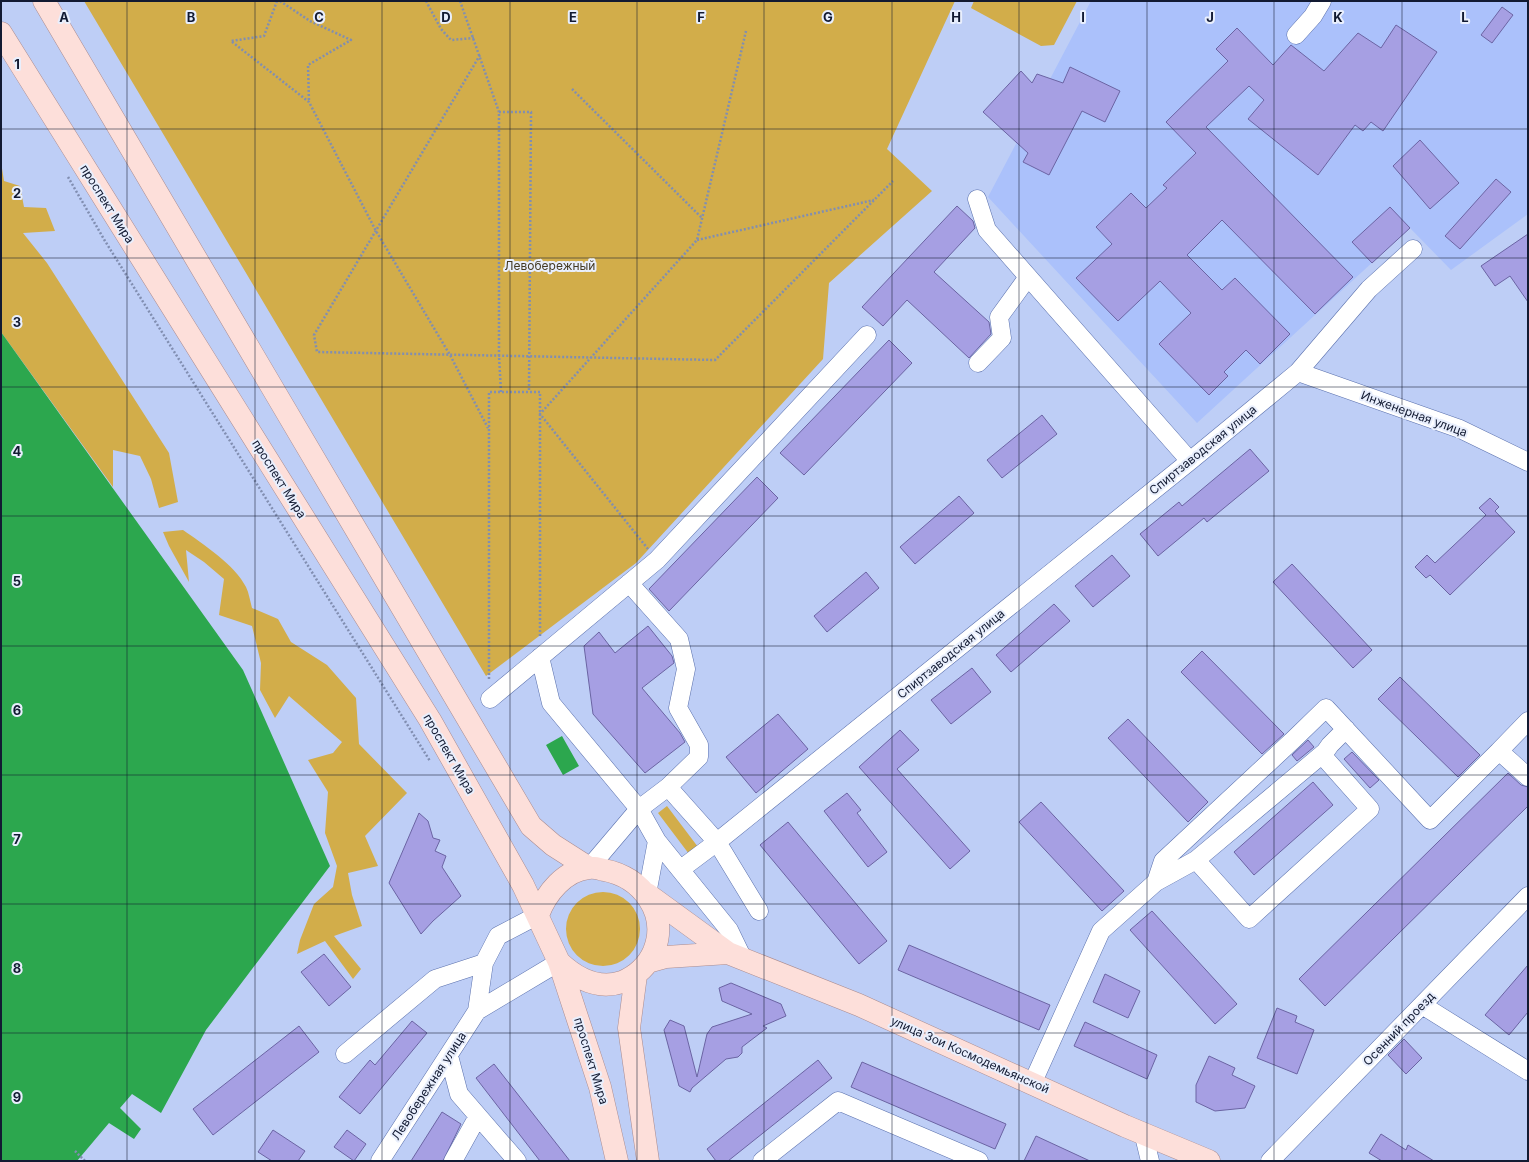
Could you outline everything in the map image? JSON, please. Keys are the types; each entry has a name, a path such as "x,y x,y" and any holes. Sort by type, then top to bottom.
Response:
{"main road":[{"path":"44,1 531,826 553,845 589,868 621,874 641,887 647,894 655,912 657,928 656,946 642,968 629,1028 648,1161"},
{"name":"проспект Мира","path":"5,41 430,720 538,915"},
{"path":"589,868 575,873 555,886 542,904 538,915 559,962 580,978 595,984 620,982 642,968"},
{"name":"улица Зои Космодемьянской","path":"647,894 736,956 859,1005 1032,1084 1209,1161"},
{"name":"улица Зои Космодемьянской","path":"642,968 666,957 736,956"},
{"name":"проспект Мира","path":"559,962 600,1087 617,1161"}],"street":[{"path":"1296,35 1313,16 1322,1"},
{"path":"977,199 987,230 1190,461"},
{"name":"Спиртзаводская улица","path":"681,869 717,842 1190,461 1298,372 1369,289 1413,249"},
{"path":"978,363 1002,338 1000,317 1028,277"},
{"path":"490,699 657,560 867,335"},
{"name":"Инженерная улица","path":"1298,372 1460,429 1528,462"},
{"path":"589,868 639,809 668,787 699,757 699,746 678,708 686,669 679,639 629,583"},
{"path":"540,657 551,703 639,809 657,841 729,930 736,956"},
{"path":"1156,882 1163,861 1326,708 1430,820 1528,721"},
{"path":"1032,1084 1101,931 1156,882 1184,868 1196,860 1322,755 1346,729"},
{"path":"1499,750 1528,777"},
{"path":"1196,860 1249,919 1370,809 1322,755"},
{"path":"668,787 717,842 759,911"},
{"path":"647,894 657,841"},
{"name":"Осенний проезд","path":"1270,1161 1528,896"},
{"name":"Левобережная улица","path":"380,1161 477,1011 484,963 498,936 538,915"},
{"name":"Левобережная улица","path":"477,1011 559,962"},
{"path":"345,1054 435,979 484,963"},
{"path":"1422,1005 1528,1071"},
{"path":"449,1056 459,1094 517,1161"},
{"path":"762,1161 838,1101 979,1161"},
{"path":"453,1161 478,1116"},
{"path":"1143,1132 1150,1161"}],"path":[{"path":"309,102 308,65 351,40 310,21 279,1 264,36 231,42 309,102 376,231 450,355 489,431"},
{"path":"426,1 441,29 451,40 474,38"},
{"path":"460,1 480,54 499,112 499,356 501,392"},
{"path":"540,414 697,240 746,31"},
{"path":"480,54 314,335 317,352 715,360 893,181"},
{"path":"572,89 702,218"},
{"path":"499,112 531,112 531,356 529,392"},
{"path":"65,172 105,241 430,761"},
{"path":"697,240 874,200"},
{"path":"490,699 489,392 540,392 540,657"},
{"path":"540,414 657,560"},
{"path":"75,1151 85,1161"}],"shaded area":[{"path":"1091,1 1528,1 1528,214 1451,270 1410,228 1197,423 988,197"},
{"path":"1,332 243,670 330,866 206,1030 161,1113 132,1094 120,1108 141,1129 134,1139 109,1123 77,1161 1,1161"},
{"path":"562,736 579,766 563,775 546,745"}],"green space":[{"name":"Левобережный","path":"84,1 955,1 887,149 932,191 829,283 823,359 636,563 486,676"},
{"path":"974,1 1077,1 1054,45 1041,46 971,8"},
{"path":"1,162 4,181 20,186 24,207 46,208 55,231 23,233 47,263 169,453 178,502 159,508 151,479 140,456 113,450 113,487 1,332"},
{"path":"183,530 227,563 246,587 252,608 278,619 291,642 327,665 356,698 359,744 407,793 365,836 378,866 348,873 352,895 362,926 334,936 361,969 353,979 325,941 297,954 300,940 314,904 333,887 337,866 325,833 328,792 308,760 333,753 342,742 289,696 275,718 260,690 261,663 252,626 219,615 224,579 204,562 186,550 189,582 163,532"},
{"path":"667,806 698,847 689,854 658,813"},
{"path":"603,892 617,895 629,903 637,915 640,929 637,943 629,955 617,963 603,966 589,963 577,955 569,943 566,929 569,915 577,903 589,895"}],"building":[{"path":"1502,7 1513,15 1492,43 1481,35"},
{"path":"1396,25 1437,52 1383,131 1371,122 1363,131 1355,125 1318,175 1248,119 1264,100 1249,86 1206,127 1353,277 1315,314 1222,220 1187,255 1222,290 1235,278 1290,334 1260,364 1246,350 1224,372 1228,376 1209,395 1159,344 1191,313 1160,281 1118,321 1076,278 1112,244 1096,227 1131,193 1146,208 1167,188 1163,185 1196,153 1166,122 1228,61 1216,49 1237,28 1273,65 1291,45 1324,71 1358,33 1381,48"},
{"path":"1070,67 1120,91 1105,122 1082,111 1049,175 1023,162 1028,153 983,112 1021,71 1032,83 1037,74 1063,83"},
{"path":"1420,140 1459,183 1430,209 1393,166"},
{"path":"1496,179 1511,192 1460,249 1445,236"},
{"path":"957,206 973,221 975,228 934,272 989,322 991,334 969,358 907,300 883,326 862,307"},
{"path":"1390,207 1410,228 1372,263 1352,242"},
{"path":"1528,234 1528,302 1510,276 1495,286 1481,266"},
{"path":"889,340 912,363 804,475 780,453"},
{"path":"1042,415 1057,434 1002,478 987,460"},
{"path":"1250,449 1269,471 1207,522 1204,518 1158,556 1140,534 1179,502 1182,506"},
{"path":"757,477 778,498 669,611 649,589"},
{"path":"959,496 974,513 915,564 900,547"},
{"path":"1490,498 1499,507 1495,511 1515,532 1450,595 1430,575 1426,578 1415,567 1427,555 1435,563 1486,515 1479,508"},
{"path":"1112,555 1130,576 1093,607 1075,586"},
{"path":"1292,564 1372,650 1353,668 1273,582"},
{"path":"866,572 879,588 827,632 814,616"},
{"path":"1054,604 1070,621 1011,672 996,655"},
{"path":"648,626 672,656 674,663 642,688 680,733 685,742 645,773 593,714 584,646 599,632 615,653"},
{"path":"1202,651 1284,734 1262,754 1181,672"},
{"path":"972,668 991,692 951,724 931,700"},
{"path":"1400,677 1480,755 1458,777 1378,699"},
{"path":"778,714 808,749 756,793 726,757"},
{"path":"1128,719 1208,802 1188,822 1108,738"},
{"path":"900,730 919,750 897,769 970,851 950,869 859,767"},
{"path":"1308,740 1314,747 1297,761 1292,755"},
{"path":"1352,752 1379,780 1370,788 1344,759"},
{"path":"1508,773 1521,785 1528,787 1528,806 1325,1006 1299,979"},
{"path":"1313,782 1333,805 1254,875 1234,852"},
{"path":"847,793 861,810 857,813 887,852 868,867 824,811"},
{"path":"1041,802 1124,891 1102,911 1019,822"},
{"path":"419,813 428,821 433,838 440,840 435,851 446,856 442,867 461,896 421,934 389,883"},
{"path":"788,822 887,941 859,964 760,845"},
{"path":"1152,911 1237,1004 1215,1024 1130,930"},
{"path":"909,945 1050,1005 1039,1030 898,970"},
{"path":"324,954 351,987 329,1006 301,972"},
{"path":"1528,965 1528,1012 1509,1035 1485,1015"},
{"path":"1105,974 1140,991 1128,1018 1093,1002"},
{"path":"731,983 781,1004 786,1016 763,1026 767,1028 742,1047 742,1053 738,1057 726,1059 692,1088 690,1092 679,1086 664,1030 670,1020 684,1026 697,1077 707,1034 712,1027 752,1014 722,1001 719,988"},
{"path":"1277,1008 1297,1016 1295,1022 1314,1030 1297,1074 1257,1058"},
{"path":"412,1021 427,1033 360,1114 339,1097 370,1060 375,1065"},
{"path":"1085,1022 1157,1055 1147,1079 1074,1046"},
{"path":"299,1026 319,1052 213,1135 193,1109"},
{"path":"1404,1039 1422,1058 1406,1074 1388,1055"},
{"path":"1209,1056 1235,1068 1232,1075 1255,1086 1245,1108 1215,1111 1196,1102 1196,1085"},
{"path":"818,1060 832,1078 728,1161 716,1161 707,1149"},
{"path":"862,1062 1006,1124 995,1149 851,1087"},
{"path":"494,1064 570,1161 540,1161 476,1078"},
{"path":"442,1112 461,1124 443,1161 411,1161"},
{"path":"273,1130 305,1151 298,1161 272,1161 258,1152"},
{"path":"347,1130 366,1144 354,1161 334,1147"},
{"path":"1381,1134 1406,1150 1408,1145 1434,1161 1382,1161 1369,1153"},
{"path":"1036,1136 1090,1161 1024,1161"}]}
